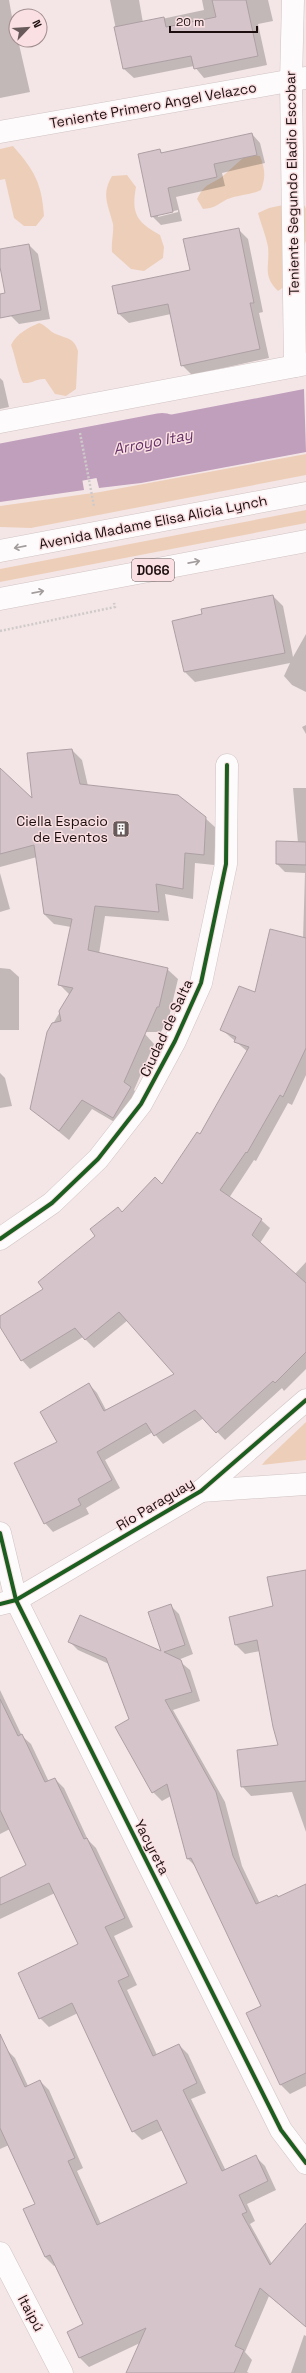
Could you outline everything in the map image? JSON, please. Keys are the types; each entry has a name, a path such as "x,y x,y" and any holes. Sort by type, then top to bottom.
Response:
{"main road":[{"name":"Teniente Segundo Eladio Escobar","path":"294,0 298,79 300,365"},
{"name":"Teniente Primero Angel Velazco","path":"0,132 298,79"},
{"path":"0,422 300,365"},
{"name":"Avenida Madame Elisa Alicia Lynch","path":"0,551 306,493"},
{"name":"D066","path":"0,599 306,541"},
{"name":"Ciudad de Salta","path":"0,1239 52,1203 98,1159 141,1104 175,1040 201,983 226,864 227,765"},
{"name":"Río Paraguay","path":"8,1602 200,1491 306,1400"},
{"path":"200,1491 306,1484"},
{"name":"Yacyreta","path":"0,1533 8,1602 281,2130 306,2163"},
{"name":"Itaipú","path":"0,2253 62,2373"}],"path":[{"path":"79,431 92,495"},
{"path":"0,631 115,607"}],"shaded area":[{"path":"13,146 32,170 39,186 44,216 36,226 24,226 14,218 5,179 0,180 0,149"},
{"path":"248,154 260,156 262,161 264,181 261,190 228,199 213,207 203,209 197,199 203,189 224,175"},
{"path":"127,175 136,187 134,204 135,211 146,226 160,235 164,247 163,258 144,271 131,269 112,252 113,224 106,200 106,194 112,176"},
{"path":"292,203 305,206 306,241 300,254 297,278 278,291 268,275 268,247 258,213 269,208"},
{"path":"39,323 52,332 71,340 78,351 76,389 66,396 55,394 45,379 23,383 21,379 11,345 20,334"},
{"path":"306,454 306,475 31,528 0,527 0,506 100,492"},
{"path":"306,510 306,523 0,582 0,569"},
{"path":"306,1422 306,1460 262,1465 265,1461"}],"water":[{"path":"304,389 306,452 141,483 99,488 96,476 82,478 84,490 0,502 0,446 74,433 81,478 95,476 86,431"}],"building":[{"path":"212,0 246,0 258,56 194,69 191,56 123,69 114,27 164,17 166,27 216,17"},
{"path":"252,133 257,155 214,164 217,177 168,188 173,212 151,217 138,154 160,149 161,153"},
{"path":"239,228 254,303 250,303 260,349 181,366 168,304 118,314 112,286 190,270 183,239"},
{"path":"29,244 41,310 0,318 0,294 5,293 0,267 0,249"},
{"path":"273,595 285,653 184,672 172,621 202,614 201,609"},
{"path":"72,749 80,784 178,795 206,817 204,855 185,853 183,889 156,884 159,912 95,906 88,950 168,968 159,1007 157,1007 124,1082 131,1087 113,1118 82,1100 59,1131 30,1109 47,1032 52,1023 61,1021 59,1011 73,988 58,985 72,919 44,914 34,845 0,854 0,768 32,798 27,753"},
{"path":"276,841 306,842 306,865 276,864"},
{"path":"270,929 306,938 306,1048 283,1097 280,1095 247,1153 246,1152 220,1190 262,1219 252,1235 306,1283 306,1352 275,1383 273,1381 216,1433 195,1410 154,1436 146,1423 97,1452 112,1480 78,1499 81,1505 44,1524 14,1463 57,1442 40,1412 89,1383 104,1411 174,1374 119,1312 85,1340 75,1328 21,1361 0,1327 0,1316 43,1289 38,1282 95,1236 90,1229 118,1207 122,1212 155,1177 162,1184 197,1132 200,1134 249,1047 234,1042 236,1037 220,1030 239,986 255,992"},
{"path":"306,1570 306,1781 241,1787 237,1750 278,1745 273,1727 257,1640 235,1645 229,1617 273,1606 267,1577"},
{"path":"171,1604 185,1645 164,1652 181,1660 192,1692 165,1700 216,1792 233,1856 256,1904 277,1895 278,1897 306,1884 306,2073 280,2085 246,2013 261,2006 191,1858 187,1859 167,1784 152,1793 115,1727 129,1719 106,1658 68,1642 80,1615 161,1651 148,1612"},
{"path":"0,1699 18,1736 22,1734 45,1782 55,1778 84,1839 87,1838 125,1918 105,1927 129,1976 118,1981 153,2056 179,2044 197,2083 183,2090 222,2171 256,2155 268,2181 239,2195 247,2212 242,2214 270,2265 306,2223 306,2327 260,2288 235,2346 244,2350 234,2373 126,2373 146,2328 79,2358 67,2332 83,2324 50,2255 45,2257 23,2209 35,2204 0,2128 0,2034 25,2087 40,2080 75,2158 68,2161 97,2225 187,2183 157,2120 132,2132 72,2003 39,2019 18,1973 78,1944 49,1883 0,1905 0,1878 26,1865 0,1810"}],"waterway":[{"name":"Arroyo Itay","path":"0,470 162,439"}],"cycle path":[{"path":"0,1239 52,1203 98,1159 141,1104 175,1041 201,983 226,864 227,765"},
{"path":"0,1604 16,1600 201,1491 306,1400"},
{"path":"0,1533 16,1600 281,2130 306,2163"}],"place":[{"name":"Ciella Espacio de Eventos","path":"121,829"}]}
